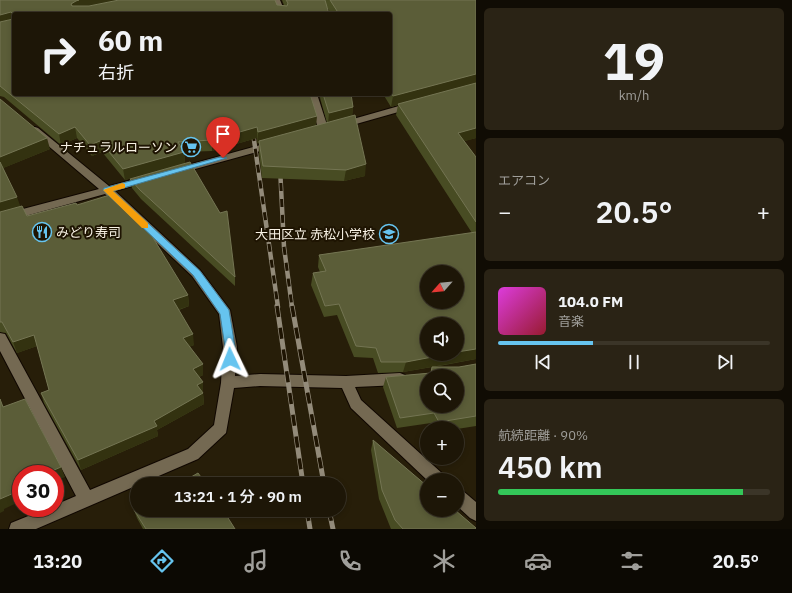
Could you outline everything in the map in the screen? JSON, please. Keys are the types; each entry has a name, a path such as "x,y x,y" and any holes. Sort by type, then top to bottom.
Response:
{"street":[{"path":"276,0 281,12"},
{"path":"312,96 321,132 426,102"},
{"path":"17,529 193,454 221,428 228,382 230,347 225,313 196,273 107,190 24,120"},
{"path":"0,219 287,141"},
{"path":"0,338 86,499"},
{"path":"228,382 260,380 346,382 394,380 416,376"},
{"path":"346,382 356,404 430,473"},
{"path":"464,502 476,512"}],"building":[{"path":"0,0 79,0 71,4 72,6 89,6 119,0 275,0 277,5 287,6 288,3 286,0 325,0 328,12 11,12 0,15"},
{"path":"330,0 476,0 476,74 393,96 392,12 338,12"},
{"path":"12,19 12,96 0,86 0,22"},
{"path":"476,83 476,128 458,133 476,157 476,222 398,104"},
{"path":"12,96 311,96 317,116 258,132 257,127 212,140 178,142 184,152 123,169 100,141 90,145 75,127 59,134"},
{"path":"324,96 351,96 353,107 329,113"},
{"path":"0,99 47,138 0,157"},
{"path":"355,115 366,164 346,170 263,166 259,141"},
{"path":"0,162 17,197 0,202"},
{"path":"190,162 220,213 227,211 235,277 140,190 130,179"},
{"path":"113,194 144,223 188,295 173,300 193,334 183,338 203,364 193,369 203,382 197,385 203,393 154,421 157,426 78,460 41,393 49,390 34,335 13,342 2,322 0,322 0,212 22,206 27,216 76,203 77,205"},
{"path":"476,232 476,349 464,351 464,317 420,317 420,359 406,362 381,362 376,348 356,346 339,304 325,306 313,273 326,271 319,255"},
{"path":"476,364 476,416 438,421 434,413 464,413 464,369 432,369 432,367 459,367"},
{"path":"420,374 420,413 434,413 400,418 386,377"},
{"path":"0,399 3,407 25,399 60,465 12,465 12,494 0,499"},
{"path":"373,440 420,480 420,517 463,517 476,529 403,529 395,520 382,490"},
{"path":"198,473 201,477 191,477"},
{"path":"138,517 227,517 235,529 146,529"}],"railway":[{"path":"252,128 253,134"},
{"path":"253,133 278,307"},
{"path":"280,167 284,247 292,307"},
{"path":"277,306 302,477"},
{"path":"292,306 323,477"},
{"path":"308,517 310,529"},
{"path":"330,517 333,529"}],"slow traffic":[{"path":"122,186 107,190 145,225"}],"place":[{"name":"ナチュラルローソン","path":"191,147"},
{"name":"みどり寿司","path":"42,232"},
{"name":"大田区立 赤松小学校","path":"389,234"}],"route":[{"path":"223,158 107,190 196,273 225,313 230,347 230,359"}]}
